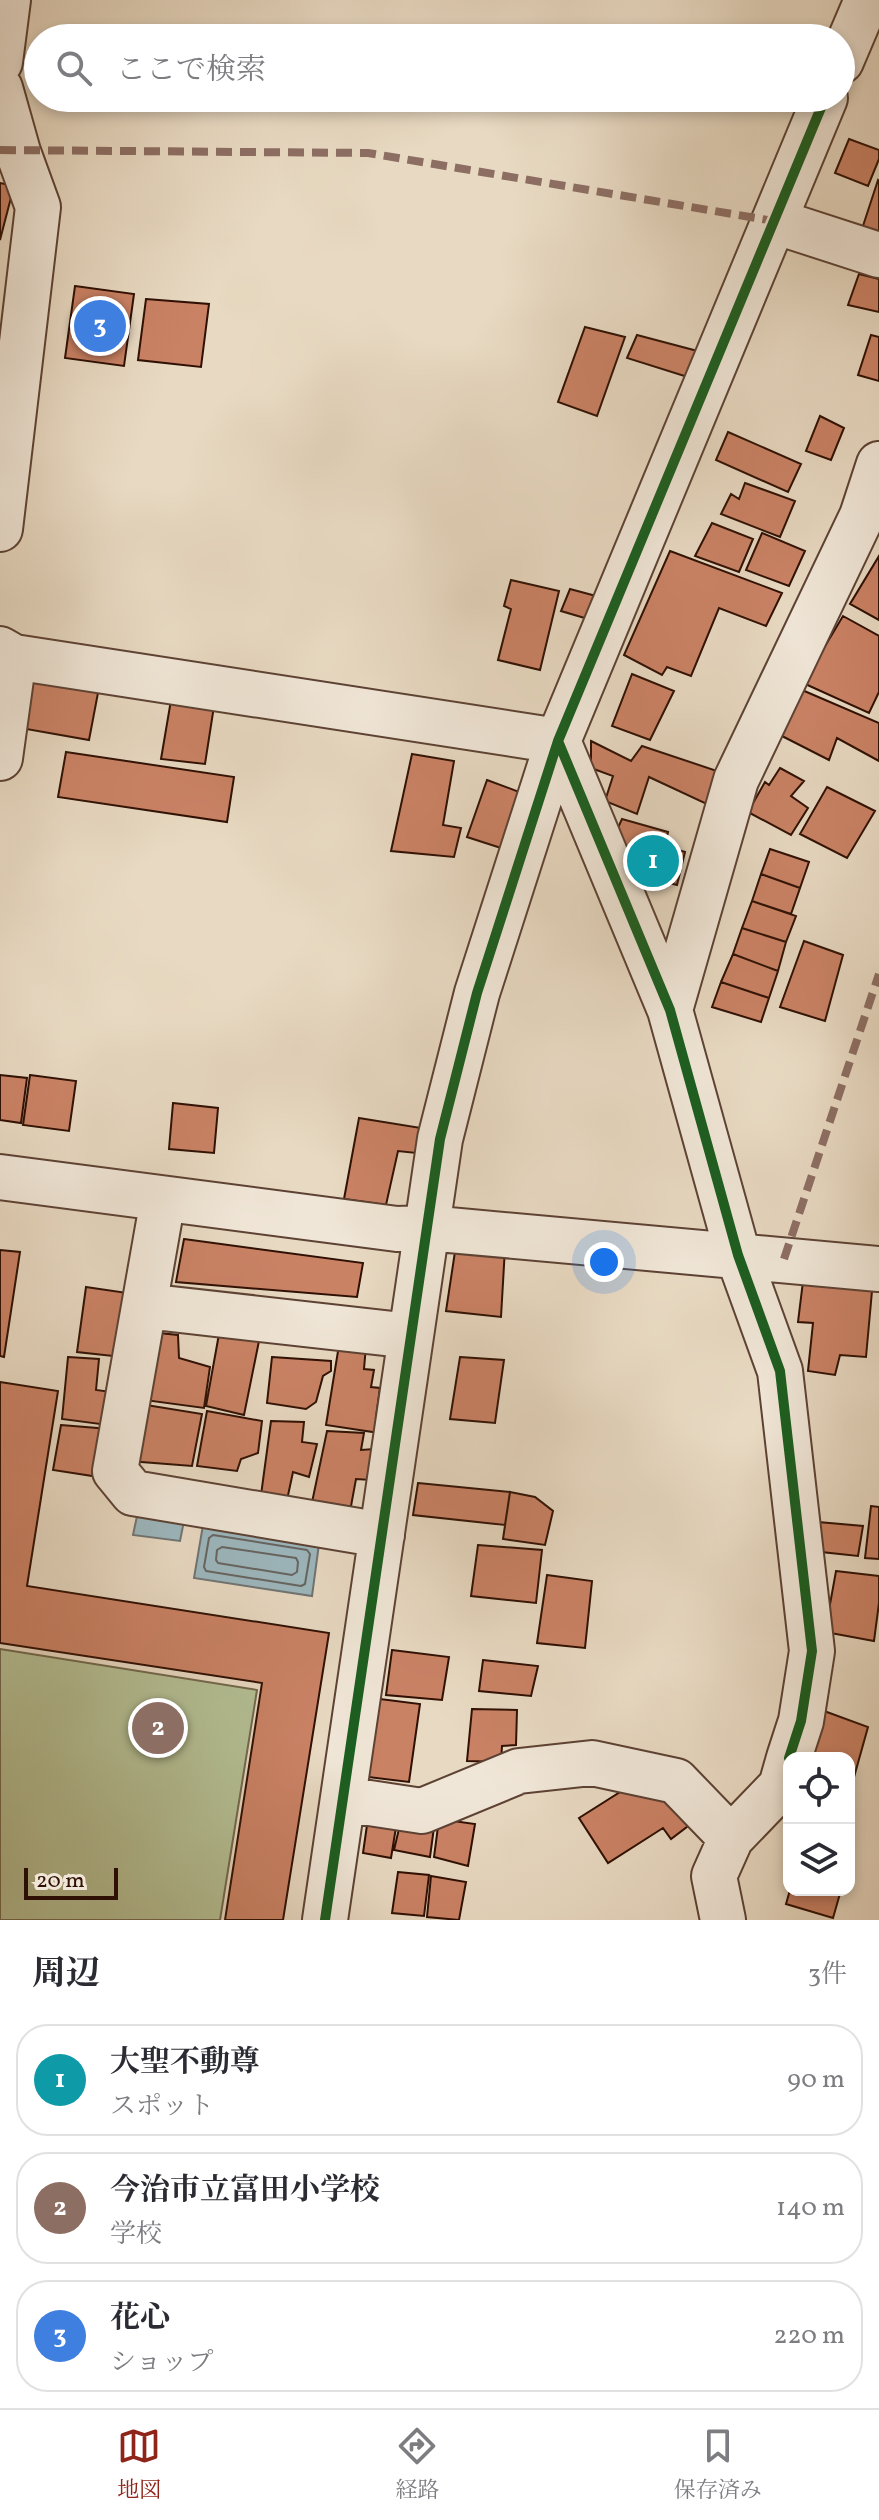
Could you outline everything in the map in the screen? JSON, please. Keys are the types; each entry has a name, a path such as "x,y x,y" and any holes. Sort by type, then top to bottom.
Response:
{"street":[{"path":"0,62 8,0"},
{"path":"855,28 867,0"},
{"path":"0,88 38,207 0,529"},
{"path":"325,1920 440,1139 477,993 558,741 819,112"},
{"path":"774,221 879,255"},
{"path":"670,1010 736,780 870,519 879,464"},
{"path":"0,758 7,653 558,741"},
{"path":"558,741 670,1010 738,1255 780,1371 812,1651 801,1721 791,1752"},
{"path":"0,1177 397,1229 427,1228 879,1269"},
{"path":"163,1199 115,1471 133,1493 382,1535"},
{"path":"145,1306 411,1336"},
{"path":"343,1799 422,1811 519,1771 592,1763 676,1781 731,1838"},
{"path":"723,1920 714,1876 731,1838 781,1786 783,1779"}],"green space":[{"path":"0,1649 257,1690 220,1920 0,1920"}],"water":[{"path":"137,1516 184,1521 180,1541 133,1535"},
{"path":"203,1525 319,1544 312,1596 194,1578"}],"building":[{"path":"849,139 879,150 879,159 868,186 835,173"},
{"path":"879,181 879,238 861,232"},
{"path":"0,183 14,186 0,240"},
{"path":"859,274 879,279 879,312 848,305"},
{"path":"75,286 134,294 124,366 65,358"},
{"path":"146,299 209,304 201,367 138,360"},
{"path":"585,327 625,337 597,416 558,402"},
{"path":"637,335 705,353 694,379 627,358"},
{"path":"871,335 879,337 879,381 858,375"},
{"path":"820,416 844,428 831,460 806,451"},
{"path":"728,432 801,464 788,492 716,460"},
{"path":"745,483 795,501 780,537 721,514 731,494 739,499"},
{"path":"712,523 753,539 739,572 695,556"},
{"path":"762,533 805,551 789,586 746,570"},
{"path":"670,551 782,593 766,626 719,608 691,676 667,667 662,675 624,655"},
{"path":"879,556 879,620 850,604"},
{"path":"511,580 559,591 540,670 498,660 511,609 504,606"},
{"path":"570,589 596,596 588,619 561,611"},
{"path":"843,616 879,636 879,692 869,713 803,683"},
{"path":"26,664 101,677 89,740 15,727"},
{"path":"632,674 674,691 650,740 612,726"},
{"path":"802,690 879,723 879,761 837,738 829,760 778,734"},
{"path":"171,700 214,706 205,764 161,759"},
{"path":"591,741 631,761 642,746 726,774 711,806 649,777 637,814 605,801 613,776 591,768"},
{"path":"66,752 234,777 227,822 58,797"},
{"path":"412,754 454,761 443,825 461,828 454,857 391,851"},
{"path":"780,768 804,781 791,796 808,808 791,835 748,812 765,782 769,785"},
{"path":"487,780 522,793 504,849 467,837"},
{"path":"827,787 875,811 847,858 800,834"},
{"path":"622,819 668,832 665,846 685,852 677,885 620,870 628,849 611,843"},
{"path":"770,849 809,862 800,888 761,874"},
{"path":"761,874 800,888 791,914 752,901"},
{"path":"752,901 796,916 786,942 742,928"},
{"path":"742,928 786,942 778,971 733,954"},
{"path":"804,941 843,955 825,1021 780,1007"},
{"path":"733,954 778,971 769,998 721,982"},
{"path":"721,982 769,998 761,1022 712,1007"},
{"path":"0,1075 27,1078 21,1123 0,1120"},
{"path":"30,1075 76,1081 69,1131 23,1125"},
{"path":"173,1103 218,1108 214,1153 169,1149"},
{"path":"359,1118 421,1128 416,1153 398,1151 386,1205 344,1199"},
{"path":"184,1239 363,1263 357,1297 176,1282"},
{"path":"456,1245 505,1248 501,1317 446,1311"},
{"path":"0,1250 20,1252 4,1357 0,1356"},
{"path":"804,1273 873,1280 866,1357 840,1355 835,1375 808,1371 813,1323 798,1322"},
{"path":"86,1287 134,1294 122,1357 77,1352"},
{"path":"149,1332 178,1335 179,1358 210,1367 204,1408 137,1399"},
{"path":"219,1334 259,1341 244,1415 206,1406"},
{"path":"339,1345 366,1346 364,1369 374,1370 371,1387 380,1388 376,1418 388,1420 386,1434 326,1425"},
{"path":"68,1357 99,1359 96,1390 119,1393 115,1426 62,1419"},
{"path":"272,1357 331,1361 331,1371 323,1376 316,1402 306,1409 267,1403"},
{"path":"460,1357 504,1360 495,1423 450,1419"},
{"path":"0,1382 58,1391 27,1586 329,1633 283,1920 225,1920 262,1683 0,1643"},
{"path":"140,1404 202,1414 192,1466 129,1461"},
{"path":"207,1411 262,1421 258,1453 241,1459 237,1471 197,1466"},
{"path":"271,1421 304,1422 302,1442 317,1444 309,1477 293,1472 287,1500 261,1495"},
{"path":"61,1425 109,1429 99,1477 53,1470"},
{"path":"327,1431 364,1433 361,1450 374,1449 371,1480 356,1479 349,1517 311,1507"},
{"path":"418,1483 510,1492 505,1525 413,1515"},
{"path":"510,1492 535,1497 553,1511 545,1545 503,1539"},
{"path":"871,1506 879,1507 879,1559 865,1558"},
{"path":"818,1522 863,1526 858,1556 812,1551"},
{"path":"478,1545 542,1550 536,1603 471,1596"},
{"path":"836,1571 879,1576 874,1641 825,1632"},
{"path":"547,1575 592,1581 585,1648 537,1643"},
{"path":"392,1650 449,1657 442,1700 386,1695"},
{"path":"483,1660 538,1666 531,1696 479,1691"},
{"path":"380,1699 420,1704 409,1782 368,1777"},
{"path":"816,1708 868,1727 855,1774 855,1752 801,1752"},
{"path":"472,1709 517,1710 516,1745 502,1746 501,1762 467,1761"},
{"path":"636,1782 696,1820 671,1839 663,1828 608,1863 579,1818"},
{"path":"398,1815 391,1858 363,1853 368,1818"},
{"path":"402,1816 435,1820 430,1857 394,1850"},
{"path":"439,1819 475,1824 468,1866 434,1857"},
{"path":"398,1872 429,1875 424,1916 392,1913"},
{"path":"431,1876 466,1882 459,1920 427,1917"},
{"path":"788,1896 839,1896 833,1918 786,1904"}],"marked path":[{"path":"0,150 368,153 774,221"},
{"path":"784,1259 879,974"}],"cycle path":[{"path":"325,1920 440,1139 477,993 558,741 819,112"},
{"path":"558,741 670,1010 738,1255 780,1371 812,1651 801,1721 791,1752"}],"place":[{"name":"花心","path":"100,326"},
{"name":"大聖不動尊","path":"653,861"},
{"name":"今治市立富田小学校","path":"158,1728"}]}
